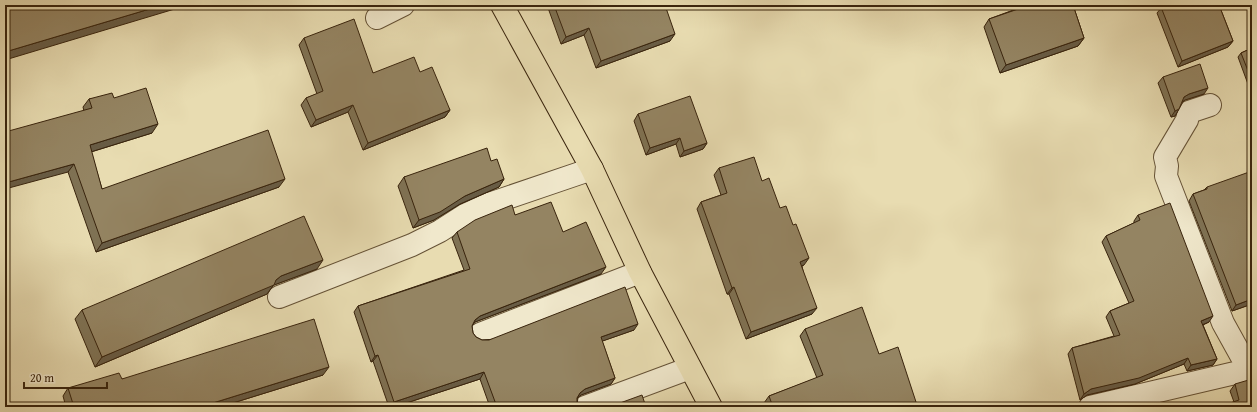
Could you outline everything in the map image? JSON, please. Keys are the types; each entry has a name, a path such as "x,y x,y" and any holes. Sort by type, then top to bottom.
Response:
{"main road":[{"path":"502,5 592,169 640,272 711,407"}],"street":[{"path":"377,18 403,5"},
{"path":"1090,407 1251,369 1223,323 1166,176 1167,166 1165,157 1187,120 1189,112 1210,106"},
{"path":"279,297 412,245 440,231 465,215 489,204 592,169"},
{"path":"480,334 640,272"},
{"path":"586,407 690,368"}],"building":[{"path":"5,5 163,5 5,52"},
{"path":"554,5 665,5 675,34 601,61 589,28 566,37"},
{"path":"1023,5 1073,5 1084,38 1006,65 989,19 1024,7"},
{"path":"1167,5 1219,5 1233,41 1182,61 1161,7"},
{"path":"354,19 373,73 414,57 420,72 432,67 450,110 368,143 353,105 316,120 306,98 323,91 304,38"},
{"path":"1252,48 1252,81 1241,53"},
{"path":"1200,64 1208,88 1184,97 1179,109 1175,111 1163,77"},
{"path":"146,88 158,124 90,145 102,189 268,130 285,179 102,243 74,164 5,183 5,132 92,108 89,99 112,93 114,98"},
{"path":"690,96 707,143 684,151 680,138 650,148 638,114"},
{"path":"487,148 491,161 497,159 504,179 465,196 440,212 419,220 404,177"},
{"path":"754,157 762,181 769,178 780,208 786,206 793,225 796,224 809,258 800,262 817,308 751,332 734,287 732,288 701,202 727,193 719,168"},
{"path":"1252,171 1252,299 1236,305 1193,194 1207,189 1207,187"},
{"path":"551,202 563,232 586,222 606,267 480,316 475,320 472,326 473,333 476,337 482,340 489,340 625,287 638,324 601,337 615,378 585,389 580,393 577,398 577,405 579,407 497,407 484,372 394,402 378,355 375,356 358,306 470,269 457,232 475,220 512,205 515,215"},
{"path":"1170,203 1213,316 1201,321 1217,359 1191,365 1188,358 1139,378 1091,389 1084,394 1072,348 1120,335 1110,311 1134,301 1106,236 1140,220 1138,215"},
{"path":"304,216 323,260 281,276 276,280 274,285 102,357 82,310"},
{"path":"862,307 879,354 898,347 917,405 911,407 773,407 769,396 823,375 805,329"},
{"path":"314,319 329,367 200,407 74,407 68,388 119,373 122,379"},
{"path":"1252,379 1252,407 1218,407 1239,400 1235,384"},
{"path":"642,395 646,407 609,407"}]}
